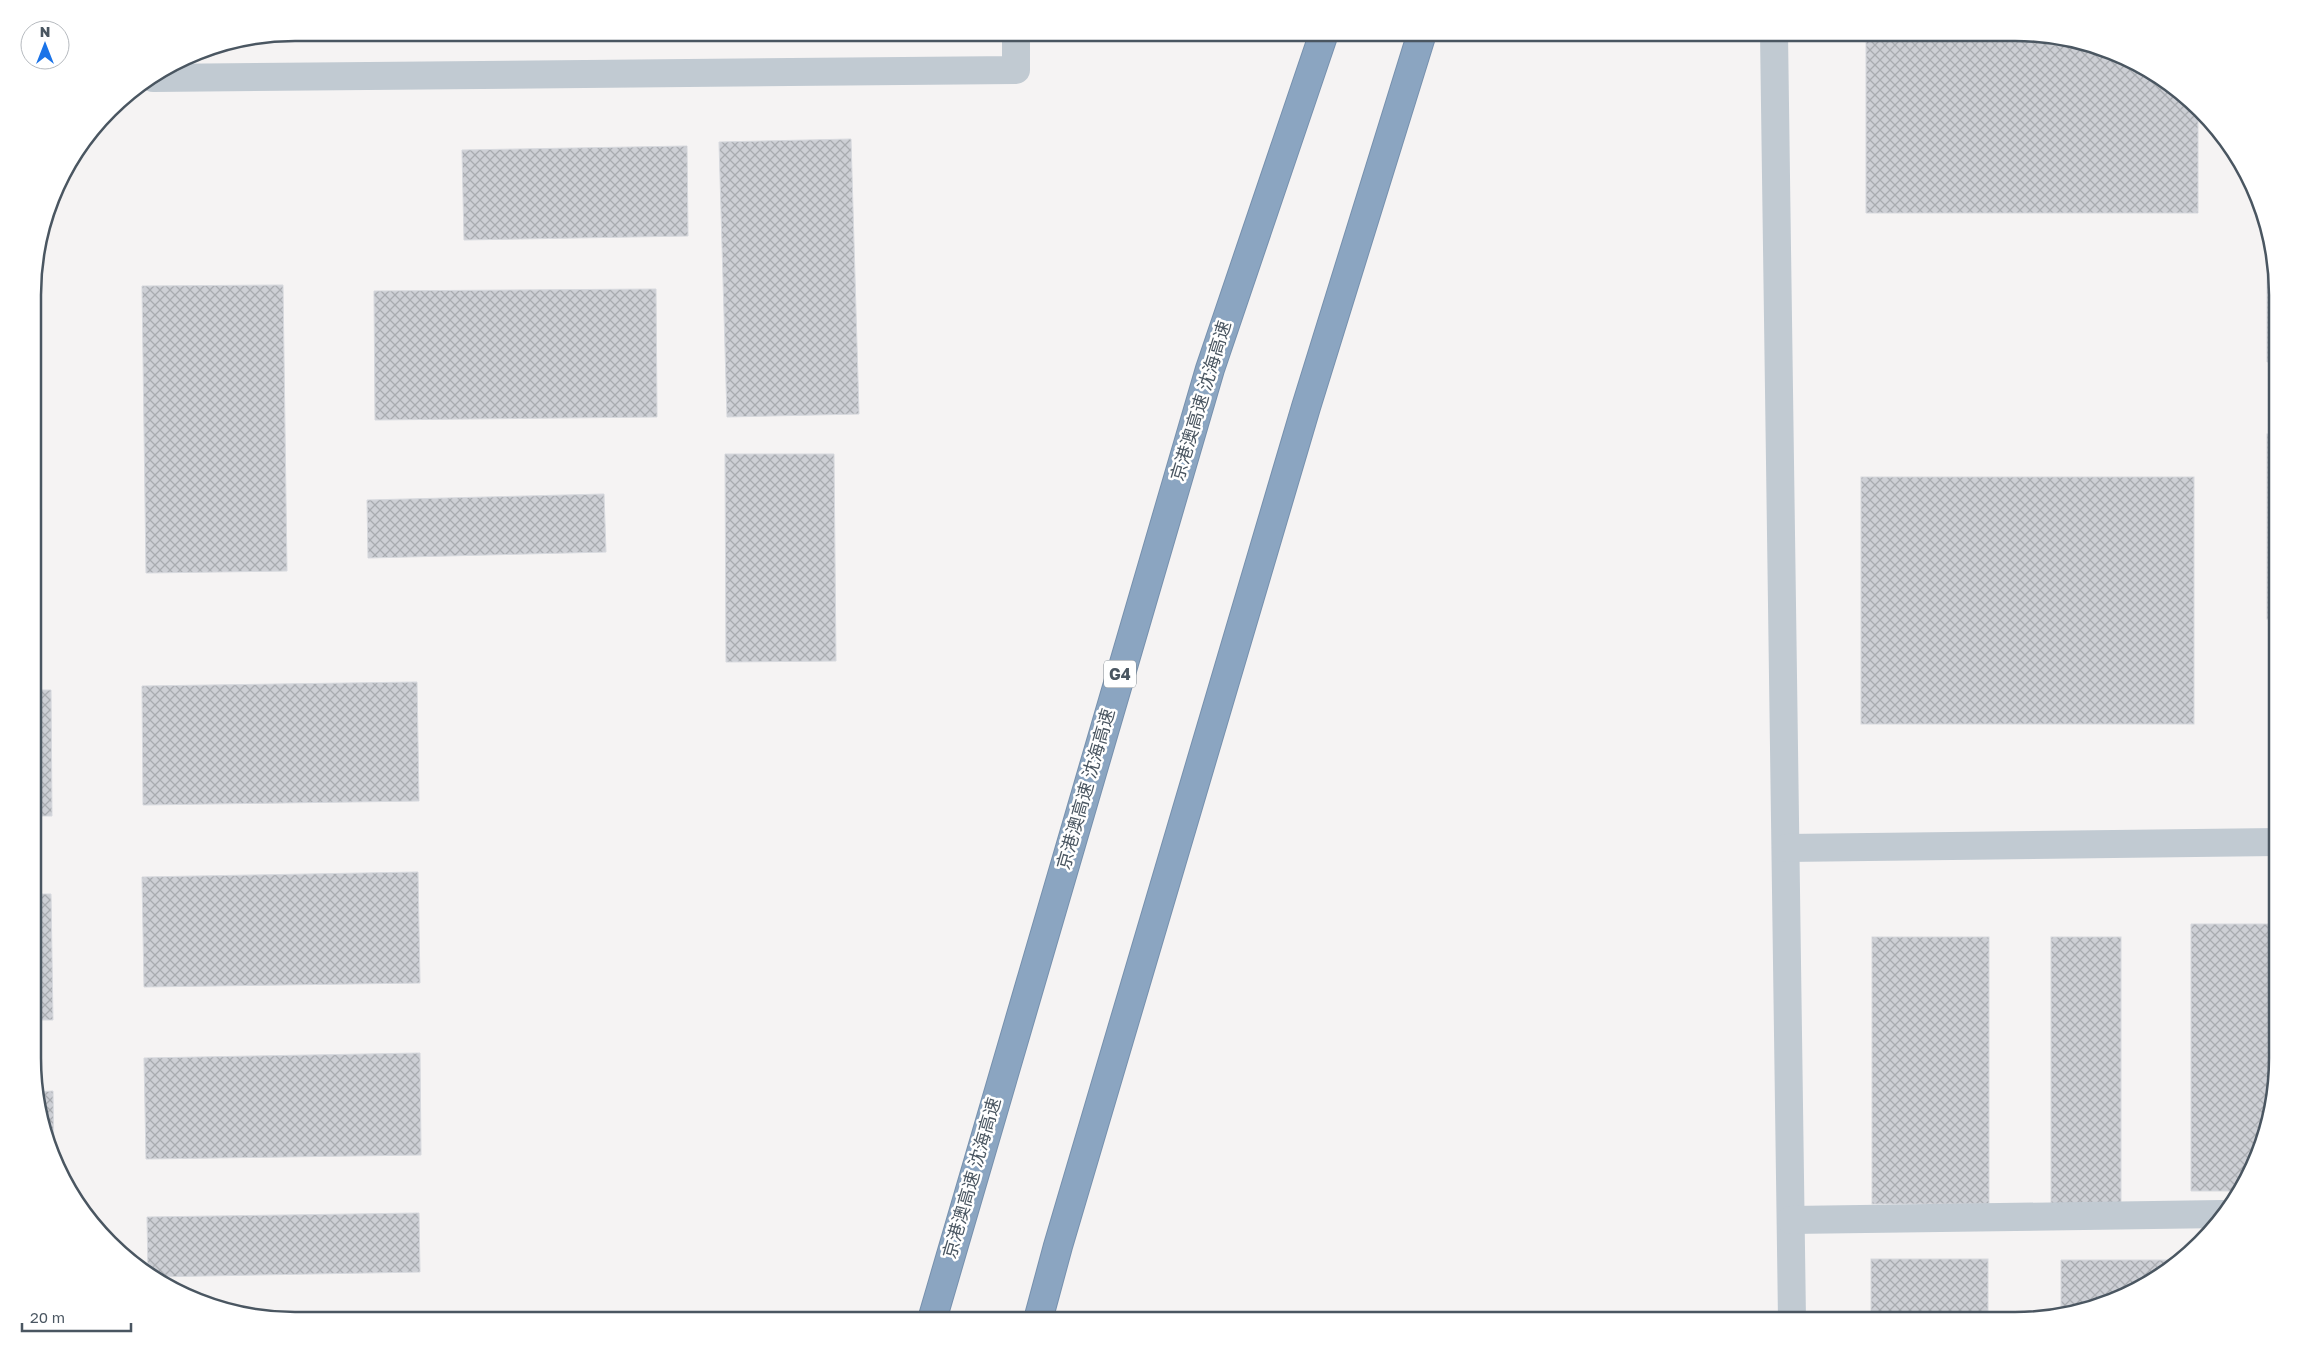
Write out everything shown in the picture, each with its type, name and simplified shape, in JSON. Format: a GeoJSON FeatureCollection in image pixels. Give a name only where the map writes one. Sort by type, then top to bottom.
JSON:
{"type":"FeatureCollection","features":[{"type":"Feature","properties":{"kind":"highway","name":"京港澳高速 沈海高速"},"geometry":{"type":"LineString","coordinates":[[934,1312],[1210,369],[1321,41]]}},
{"type":"Feature","properties":{"kind":"highway"},"geometry":{"type":"LineString","coordinates":[[1040,1312],[1303,417],[1419,41]]}},
{"type":"Feature","properties":{"kind":"street"},"geometry":{"type":"LineString","coordinates":[[163,78],[1016,70],[1016,41]]}},
{"type":"Feature","properties":{"kind":"street"},"geometry":{"type":"LineString","coordinates":[[1774,41],[1792,1312]]}},
{"type":"Feature","properties":{"kind":"street"},"geometry":{"type":"LineString","coordinates":[[1786,848],[2269,842]]}},
{"type":"Feature","properties":{"kind":"street"},"geometry":{"type":"LineString","coordinates":[[1791,1220],[2214,1214]]}},
{"type":"Feature","properties":{"kind":"building"},"geometry":{"type":"Polygon","coordinates":[[[1866,41],[2015,41],[2064,46],[2096,55],[2142,75],[2182,104],[2198,120],[2198,213],[1866,213],[1866,41]]]}},
{"type":"Feature","properties":{"kind":"building"},"geometry":{"type":"Polygon","coordinates":[[[851,139],[859,414],[727,417],[719,142],[851,139]]]}},
{"type":"Feature","properties":{"kind":"building"},"geometry":{"type":"Polygon","coordinates":[[[687,146],[688,236],[464,240],[462,150],[687,146]]]}},
{"type":"Feature","properties":{"kind":"building"},"geometry":{"type":"Polygon","coordinates":[[[2267,262],[2269,362],[2267,362],[2267,262]]]}},
{"type":"Feature","properties":{"kind":"building"},"geometry":{"type":"Polygon","coordinates":[[[283,285],[287,571],[146,573],[142,286],[283,285]]]}},
{"type":"Feature","properties":{"kind":"building"},"geometry":{"type":"Polygon","coordinates":[[[656,289],[657,417],[375,420],[374,291],[656,289]]]}},
{"type":"Feature","properties":{"kind":"building"},"geometry":{"type":"Polygon","coordinates":[[[2267,434],[2269,434],[2269,619],[2267,619],[2267,434]]]}},
{"type":"Feature","properties":{"kind":"building"},"geometry":{"type":"Polygon","coordinates":[[[725,454],[834,454],[836,661],[726,662],[725,454]]]}},
{"type":"Feature","properties":{"kind":"building"},"geometry":{"type":"Polygon","coordinates":[[[1861,477],[2194,477],[2194,724],[1861,724],[1861,477]]]}},
{"type":"Feature","properties":{"kind":"building"},"geometry":{"type":"Polygon","coordinates":[[[604,494],[606,552],[368,558],[367,500],[604,494]]]}},
{"type":"Feature","properties":{"kind":"building"},"geometry":{"type":"Polygon","coordinates":[[[417,682],[419,801],[143,805],[142,686],[417,682]]]}},
{"type":"Feature","properties":{"kind":"building"},"geometry":{"type":"Polygon","coordinates":[[[41,690],[51,690],[52,816],[41,816],[41,690]]]}},
{"type":"Feature","properties":{"kind":"building"},"geometry":{"type":"Polygon","coordinates":[[[418,872],[420,983],[144,987],[142,877],[418,872]]]}},
{"type":"Feature","properties":{"kind":"building"},"geometry":{"type":"Polygon","coordinates":[[[41,894],[51,894],[53,1020],[41,1020],[41,894]]]}},
{"type":"Feature","properties":{"kind":"building"},"geometry":{"type":"Polygon","coordinates":[[[2191,924],[2269,924],[2269,1058],[2267,1091],[2260,1123],[2243,1170],[2231,1191],[2191,1191],[2191,924]]]}},
{"type":"Feature","properties":{"kind":"building"},"geometry":{"type":"Polygon","coordinates":[[[1872,937],[1989,937],[1989,1204],[1872,1204],[1872,937]]]}},
{"type":"Feature","properties":{"kind":"building"},"geometry":{"type":"Polygon","coordinates":[[[2051,937],[2121,937],[2121,1204],[2051,1204],[2051,937]]]}},
{"type":"Feature","properties":{"kind":"building"},"geometry":{"type":"Polygon","coordinates":[[[420,1053],[421,1155],[146,1159],[144,1058],[420,1053]]]}},
{"type":"Feature","properties":{"kind":"building"},"geometry":{"type":"Polygon","coordinates":[[[53,1091],[54,1135],[46,1107],[43,1092],[53,1091]]]}},
{"type":"Feature","properties":{"kind":"building"},"geometry":{"type":"Polygon","coordinates":[[[419,1213],[420,1272],[166,1277],[148,1264],[147,1217],[419,1213]]]}},
{"type":"Feature","properties":{"kind":"building"},"geometry":{"type":"Polygon","coordinates":[[[1871,1259],[1988,1259],[1988,1312],[1871,1312],[1871,1259]]]}},
{"type":"Feature","properties":{"kind":"building"},"geometry":{"type":"Polygon","coordinates":[[[2061,1260],[2168,1260],[2127,1286],[2096,1298],[2061,1308],[2061,1260]]]}}]}
